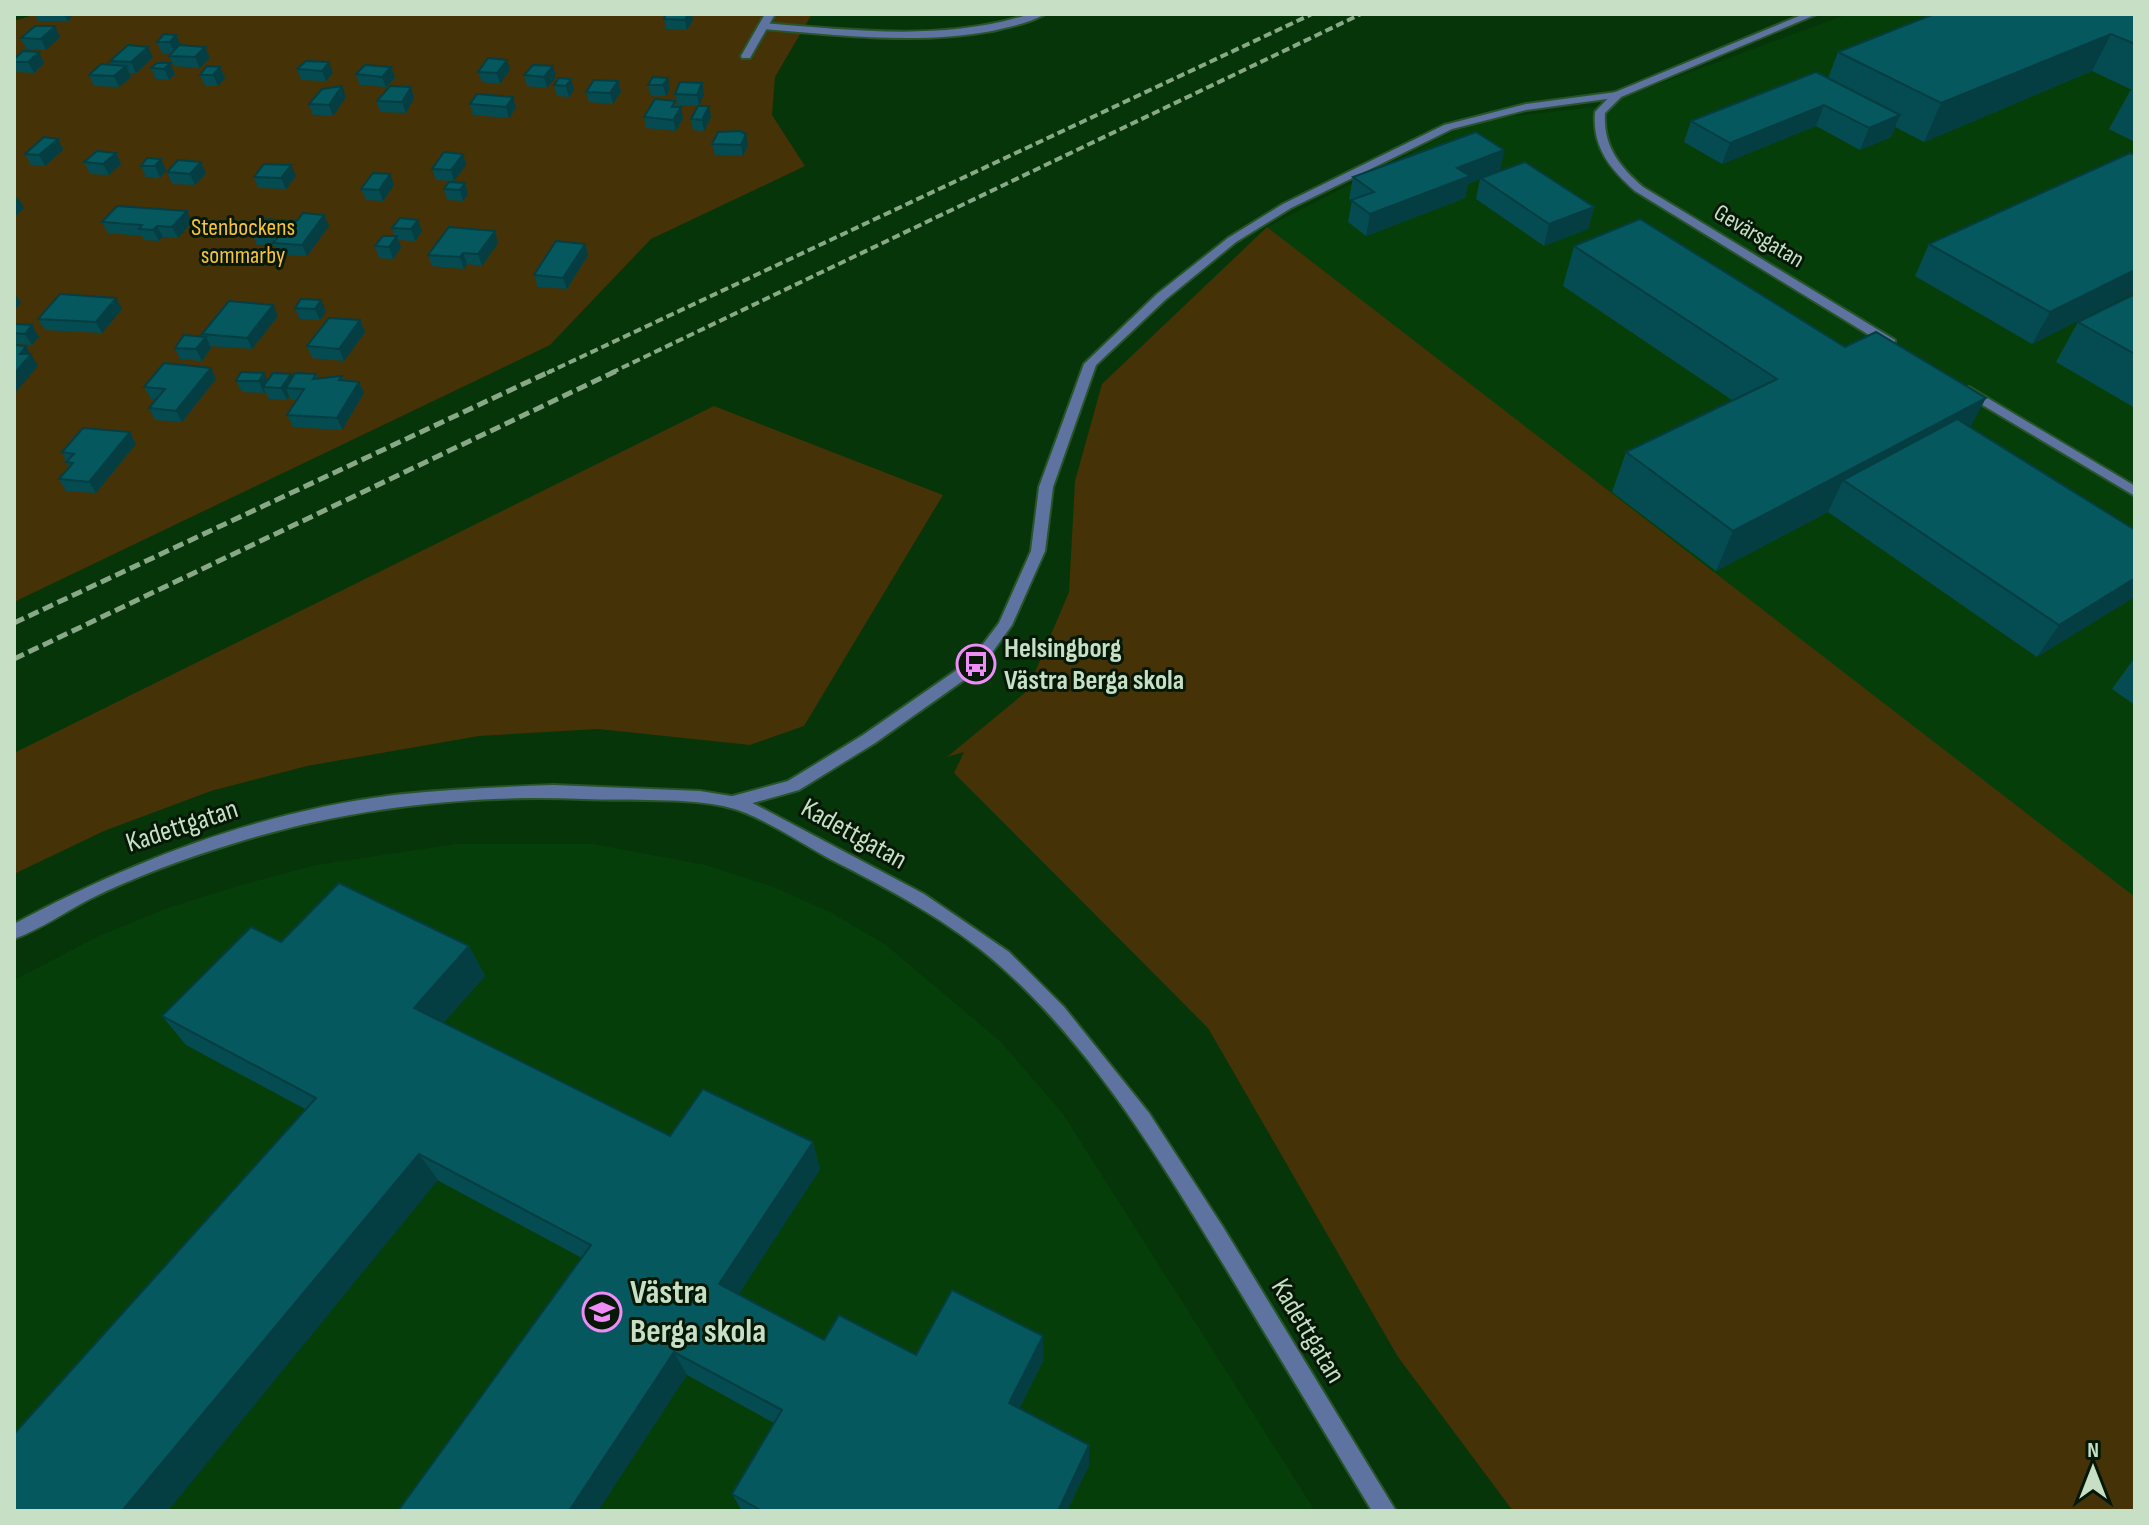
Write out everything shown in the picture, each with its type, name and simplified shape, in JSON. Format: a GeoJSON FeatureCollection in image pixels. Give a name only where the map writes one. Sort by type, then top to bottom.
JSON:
{"type":"FeatureCollection","features":[{"type":"Feature","properties":{"kind":"street"},"geometry":{"type":"LineString","coordinates":[[746,56],[770,14]]}},
{"type":"Feature","properties":{"kind":"street"},"geometry":{"type":"LineString","coordinates":[[763,26],[903,36],[959,35],[1009,26],[1040,14]]}},
{"type":"Feature","properties":{"kind":"street"},"geometry":{"type":"LineString","coordinates":[[735,802],[793,786],[869,739],[976,664],[1005,625],[1038,551],[1046,487],[1090,364],[1161,297],[1232,240],[1287,206],[1448,127],[1526,107],[1617,95],[1812,14]]}},
{"type":"Feature","properties":{"kind":"street","name":"Gevärsgatan"},"geometry":{"type":"LineString","coordinates":[[1617,95],[1604,106],[1599,129],[1606,155],[1623,176],[1907,353]]}},
{"type":"Feature","properties":{"kind":"street"},"geometry":{"type":"LineString","coordinates":[[1961,385],[2135,492]]}},
{"type":"Feature","properties":{"kind":"street","name":"Kadettgatan"},"geometry":{"type":"LineString","coordinates":[[14,932],[125,873],[206,845],[379,802],[486,790],[579,790],[735,802],[847,860],[956,925],[1022,975],[1079,1035],[1151,1127],[1385,1511]]}},
{"type":"Feature","properties":{"kind":"shaded area"},"geometry":{"type":"Polygon","coordinates":[[[1848,14],[2135,14],[2135,902],[1267,227],[1454,131],[1497,118],[1596,107],[1848,14]]]}},
{"type":"Feature","properties":{"kind":"shaded area","name":"Västra Berga skola"},"geometry":{"type":"Polygon","coordinates":[[[456,844],[593,844],[706,865],[776,888],[830,912],[886,945],[1001,1042],[1063,1114],[1315,1511],[14,1511],[14,980],[99,936],[170,907],[316,865],[456,844]]]}},
{"type":"Feature","properties":{"kind":"green space","name":"Stenbockens sommarby"},"geometry":{"type":"Polygon","coordinates":[[[36,14],[812,14],[775,77],[772,115],[805,166],[651,239],[550,345],[14,602],[14,21],[36,14]]]}},
{"type":"Feature","properties":{"kind":"green space"},"geometry":{"type":"Polygon","coordinates":[[[1267,227],[2135,897],[2135,1511],[1513,1511],[1398,1357],[1208,1028],[954,773],[964,752],[947,757],[1027,691],[1069,592],[1075,481],[1102,384],[1267,227]]]}},
{"type":"Feature","properties":{"kind":"green space"},"geometry":{"type":"Polygon","coordinates":[[[714,406],[943,495],[804,726],[750,745],[598,729],[479,736],[307,766],[211,791],[104,831],[14,874],[14,753],[714,406]]]}},
{"type":"Feature","properties":{"kind":"building"},"geometry":{"type":"Polygon","coordinates":[[[666,14],[688,14],[685,20],[664,19],[666,14]]]}},
{"type":"Feature","properties":{"kind":"building"},"geometry":{"type":"Polygon","coordinates":[[[1934,14],[2135,14],[2135,44],[2111,34],[1941,103],[1838,52],[1934,14]]]}},
{"type":"Feature","properties":{"kind":"building"},"geometry":{"type":"Polygon","coordinates":[[[35,26],[55,26],[41,39],[21,38],[35,26]]]}},
{"type":"Feature","properties":{"kind":"building"},"geometry":{"type":"Polygon","coordinates":[[[164,34],[176,35],[170,42],[157,42],[164,34]]]}},
{"type":"Feature","properties":{"kind":"building"},"geometry":{"type":"Polygon","coordinates":[[[128,45],[148,47],[131,62],[110,61],[128,45]]]}},
{"type":"Feature","properties":{"kind":"building"},"geometry":{"type":"Polygon","coordinates":[[[179,45],[205,47],[195,57],[169,56],[179,45]]]}},
{"type":"Feature","properties":{"kind":"building"},"geometry":{"type":"Polygon","coordinates":[[[23,51],[39,52],[28,62],[14,62],[23,51]]]}},
{"type":"Feature","properties":{"kind":"building"},"geometry":{"type":"Polygon","coordinates":[[[488,58],[507,60],[497,73],[478,72],[488,58]]]}},
{"type":"Feature","properties":{"kind":"building"},"geometry":{"type":"Polygon","coordinates":[[[306,61],[329,62],[322,71],[297,69],[306,61]]]}},
{"type":"Feature","properties":{"kind":"building"},"geometry":{"type":"Polygon","coordinates":[[[157,63],[170,63],[164,69],[151,68],[157,63]]]}},
{"type":"Feature","properties":{"kind":"building"},"geometry":{"type":"Polygon","coordinates":[[[101,64],[126,66],[114,76],[89,75],[101,64]]]}},
{"type":"Feature","properties":{"kind":"building"},"geometry":{"type":"Polygon","coordinates":[[[365,65],[391,67],[382,77],[356,74],[365,65]]]}},
{"type":"Feature","properties":{"kind":"building"},"geometry":{"type":"Polygon","coordinates":[[[533,65],[553,66],[544,77],[524,75],[533,65]]]}},
{"type":"Feature","properties":{"kind":"building"},"geometry":{"type":"Polygon","coordinates":[[[207,66],[220,67],[213,75],[200,75],[207,66]]]}},
{"type":"Feature","properties":{"kind":"building"},"geometry":{"type":"Polygon","coordinates":[[[1816,72],[1900,115],[1869,128],[1824,105],[1730,143],[1691,121],[1816,72]]]}},
{"type":"Feature","properties":{"kind":"building"},"geometry":{"type":"Polygon","coordinates":[[[653,77],[668,78],[663,85],[648,85],[653,77]]]}},
{"type":"Feature","properties":{"kind":"building"},"geometry":{"type":"Polygon","coordinates":[[[559,78],[571,79],[566,86],[554,85],[559,78]]]}},
{"type":"Feature","properties":{"kind":"building"},"geometry":{"type":"Polygon","coordinates":[[[594,80],[618,81],[610,93],[586,92],[594,80]]]}},
{"type":"Feature","properties":{"kind":"building"},"geometry":{"type":"Polygon","coordinates":[[[680,82],[702,83],[697,95],[675,94],[680,82]]]}},
{"type":"Feature","properties":{"kind":"building"},"geometry":{"type":"Polygon","coordinates":[[[342,86],[329,105],[309,104],[322,89],[342,86]]]}},
{"type":"Feature","properties":{"kind":"building"},"geometry":{"type":"Polygon","coordinates":[[[390,86],[411,87],[402,102],[377,101],[390,86]]]}},
{"type":"Feature","properties":{"kind":"building"},"geometry":{"type":"Polygon","coordinates":[[[477,94],[513,97],[506,107],[470,104],[477,94]]]}},
{"type":"Feature","properties":{"kind":"building"},"geometry":{"type":"Polygon","coordinates":[[[655,99],[675,101],[672,107],[681,107],[673,120],[644,117],[655,99]]]}},
{"type":"Feature","properties":{"kind":"building"},"geometry":{"type":"Polygon","coordinates":[[[698,106],[709,106],[702,120],[691,119],[698,106]]]}},
{"type":"Feature","properties":{"kind":"building"},"geometry":{"type":"Polygon","coordinates":[[[740,131],[746,134],[741,145],[712,144],[718,132],[740,131]]]}},
{"type":"Feature","properties":{"kind":"building"},"geometry":{"type":"Polygon","coordinates":[[[1476,132],[1504,150],[1457,168],[1470,176],[1370,214],[1351,200],[1374,192],[1353,177],[1476,132]]]}},
{"type":"Feature","properties":{"kind":"building"},"geometry":{"type":"Polygon","coordinates":[[[44,137],[58,139],[39,155],[25,154],[44,137]]]}},
{"type":"Feature","properties":{"kind":"building"},"geometry":{"type":"Polygon","coordinates":[[[97,151],[116,153],[103,164],[84,162],[97,151]]]}},
{"type":"Feature","properties":{"kind":"building"},"geometry":{"type":"Polygon","coordinates":[[[444,152],[463,154],[451,170],[432,169],[444,152]]]}},
{"type":"Feature","properties":{"kind":"building"},"geometry":{"type":"Polygon","coordinates":[[[2130,153],[2135,155],[2135,270],[2050,312],[1929,244],[2130,153]]]}},
{"type":"Feature","properties":{"kind":"building"},"geometry":{"type":"Polygon","coordinates":[[[147,158],[161,159],[155,166],[141,166],[147,158]]]}},
{"type":"Feature","properties":{"kind":"building"},"geometry":{"type":"Polygon","coordinates":[[[178,160],[201,162],[190,174],[167,172],[178,160]]]}},
{"type":"Feature","properties":{"kind":"building"},"geometry":{"type":"Polygon","coordinates":[[[1525,162],[1594,207],[1549,224],[1481,178],[1525,162]]]}},
{"type":"Feature","properties":{"kind":"building"},"geometry":{"type":"Polygon","coordinates":[[[264,164],[291,165],[281,178],[254,177],[264,164]]]}},
{"type":"Feature","properties":{"kind":"building"},"geometry":{"type":"Polygon","coordinates":[[[373,173],[390,174],[379,190],[361,189],[373,173]]]}},
{"type":"Feature","properties":{"kind":"building"},"geometry":{"type":"Polygon","coordinates":[[[449,182],[465,183],[460,190],[444,189],[449,182]]]}},
{"type":"Feature","properties":{"kind":"building"},"geometry":{"type":"Polygon","coordinates":[[[117,206],[187,211],[172,227],[157,226],[153,230],[139,229],[142,225],[102,222],[117,206]]]}},
{"type":"Feature","properties":{"kind":"building"},"geometry":{"type":"Polygon","coordinates":[[[303,213],[324,215],[302,245],[273,243],[279,236],[252,234],[264,219],[297,221],[303,213]]]}},
{"type":"Feature","properties":{"kind":"building"},"geometry":{"type":"Polygon","coordinates":[[[400,218],[418,220],[411,229],[392,228],[400,218]]]}},
{"type":"Feature","properties":{"kind":"building"},"geometry":{"type":"Polygon","coordinates":[[[1640,219],[1845,347],[1876,332],[1986,398],[1733,531],[1626,452],[1777,379],[1574,246],[1640,219]]]}},
{"type":"Feature","properties":{"kind":"building"},"geometry":{"type":"Polygon","coordinates":[[[449,227],[495,231],[478,254],[463,253],[460,257],[428,255],[449,227]]]}},
{"type":"Feature","properties":{"kind":"building"},"geometry":{"type":"Polygon","coordinates":[[[383,236],[397,236],[389,247],[375,246],[383,236]]]}},
{"type":"Feature","properties":{"kind":"building"},"geometry":{"type":"Polygon","coordinates":[[[556,241],[585,244],[563,278],[534,275],[556,241]]]}},
{"type":"Feature","properties":{"kind":"building"},"geometry":{"type":"Polygon","coordinates":[[[60,294],[116,298],[96,322],[38,319],[60,294]]]}},
{"type":"Feature","properties":{"kind":"building"},"geometry":{"type":"Polygon","coordinates":[[[2135,294],[2135,354],[2078,322],[2135,294]]]}},
{"type":"Feature","properties":{"kind":"building"},"geometry":{"type":"Polygon","coordinates":[[[301,299],[321,300],[315,309],[295,308],[301,299]]]}},
{"type":"Feature","properties":{"kind":"building"},"geometry":{"type":"Polygon","coordinates":[[[229,301],[273,305],[247,338],[202,334],[229,301]]]}},
{"type":"Feature","properties":{"kind":"building"},"geometry":{"type":"Polygon","coordinates":[[[329,318],[360,320],[339,349],[307,346],[329,318]]]}},
{"type":"Feature","properties":{"kind":"building"},"geometry":{"type":"Polygon","coordinates":[[[15,324],[32,325],[25,334],[14,333],[15,324]]]}},
{"type":"Feature","properties":{"kind":"building"},"geometry":{"type":"Polygon","coordinates":[[[184,335],[206,337],[196,349],[175,348],[184,335]]]}},
{"type":"Feature","properties":{"kind":"building"},"geometry":{"type":"Polygon","coordinates":[[[14,345],[26,346],[20,354],[31,354],[14,374],[14,345]]]}},
{"type":"Feature","properties":{"kind":"building"},"geometry":{"type":"Polygon","coordinates":[[[164,363],[211,368],[176,411],[149,408],[165,389],[144,387],[164,363]]]}},
{"type":"Feature","properties":{"kind":"building"},"geometry":{"type":"Polygon","coordinates":[[[241,372],[264,373],[259,381],[236,381],[241,372]]]}},
{"type":"Feature","properties":{"kind":"building"},"geometry":{"type":"Polygon","coordinates":[[[273,373],[291,374],[281,388],[263,387],[273,373]]]}},
{"type":"Feature","properties":{"kind":"building"},"geometry":{"type":"Polygon","coordinates":[[[295,373],[316,374],[313,379],[342,376],[339,380],[359,382],[337,418],[287,415],[304,389],[286,388],[295,373]]]}},
{"type":"Feature","properties":{"kind":"building"},"geometry":{"type":"Polygon","coordinates":[[[1957,419],[2135,530],[2135,578],[2059,625],[1843,480],[1957,419]]]}},
{"type":"Feature","properties":{"kind":"building"},"geometry":{"type":"Polygon","coordinates":[[[83,428],[130,432],[89,482],[59,479],[73,463],[66,462],[74,454],[62,452],[83,428]]]}},
{"type":"Feature","properties":{"kind":"building"},"geometry":{"type":"Polygon","coordinates":[[[339,883],[469,946],[414,1008],[670,1136],[703,1089],[813,1142],[719,1284],[824,1340],[839,1315],[916,1355],[952,1290],[1043,1336],[1009,1403],[1089,1445],[1058,1511],[762,1511],[732,1494],[782,1410],[674,1352],[569,1511],[398,1511],[591,1245],[419,1154],[122,1511],[14,1511],[14,1434],[316,1098],[162,1016],[251,927],[281,942],[339,883]]]}},
{"type":"Feature","properties":{"kind":"railway"},"geometry":{"type":"LineString","coordinates":[[547,373],[1312,14]]}},
{"type":"Feature","properties":{"kind":"railway"},"geometry":{"type":"LineString","coordinates":[[611,373],[1361,14]]}},
{"type":"Feature","properties":{"kind":"railway"},"geometry":{"type":"LineString","coordinates":[[14,623],[551,371]]}},
{"type":"Feature","properties":{"kind":"railway"},"geometry":{"type":"LineString","coordinates":[[14,659],[616,371]]}},
{"type":"Feature","properties":{"kind":"place","name":"Helsingborg Västra Berga skola"},"geometry":{"type":"Point","coordinates":[976,664]}},
{"type":"Feature","properties":{"kind":"place","name":"Västra Berga skola"},"geometry":{"type":"Point","coordinates":[602,1312]}}]}
